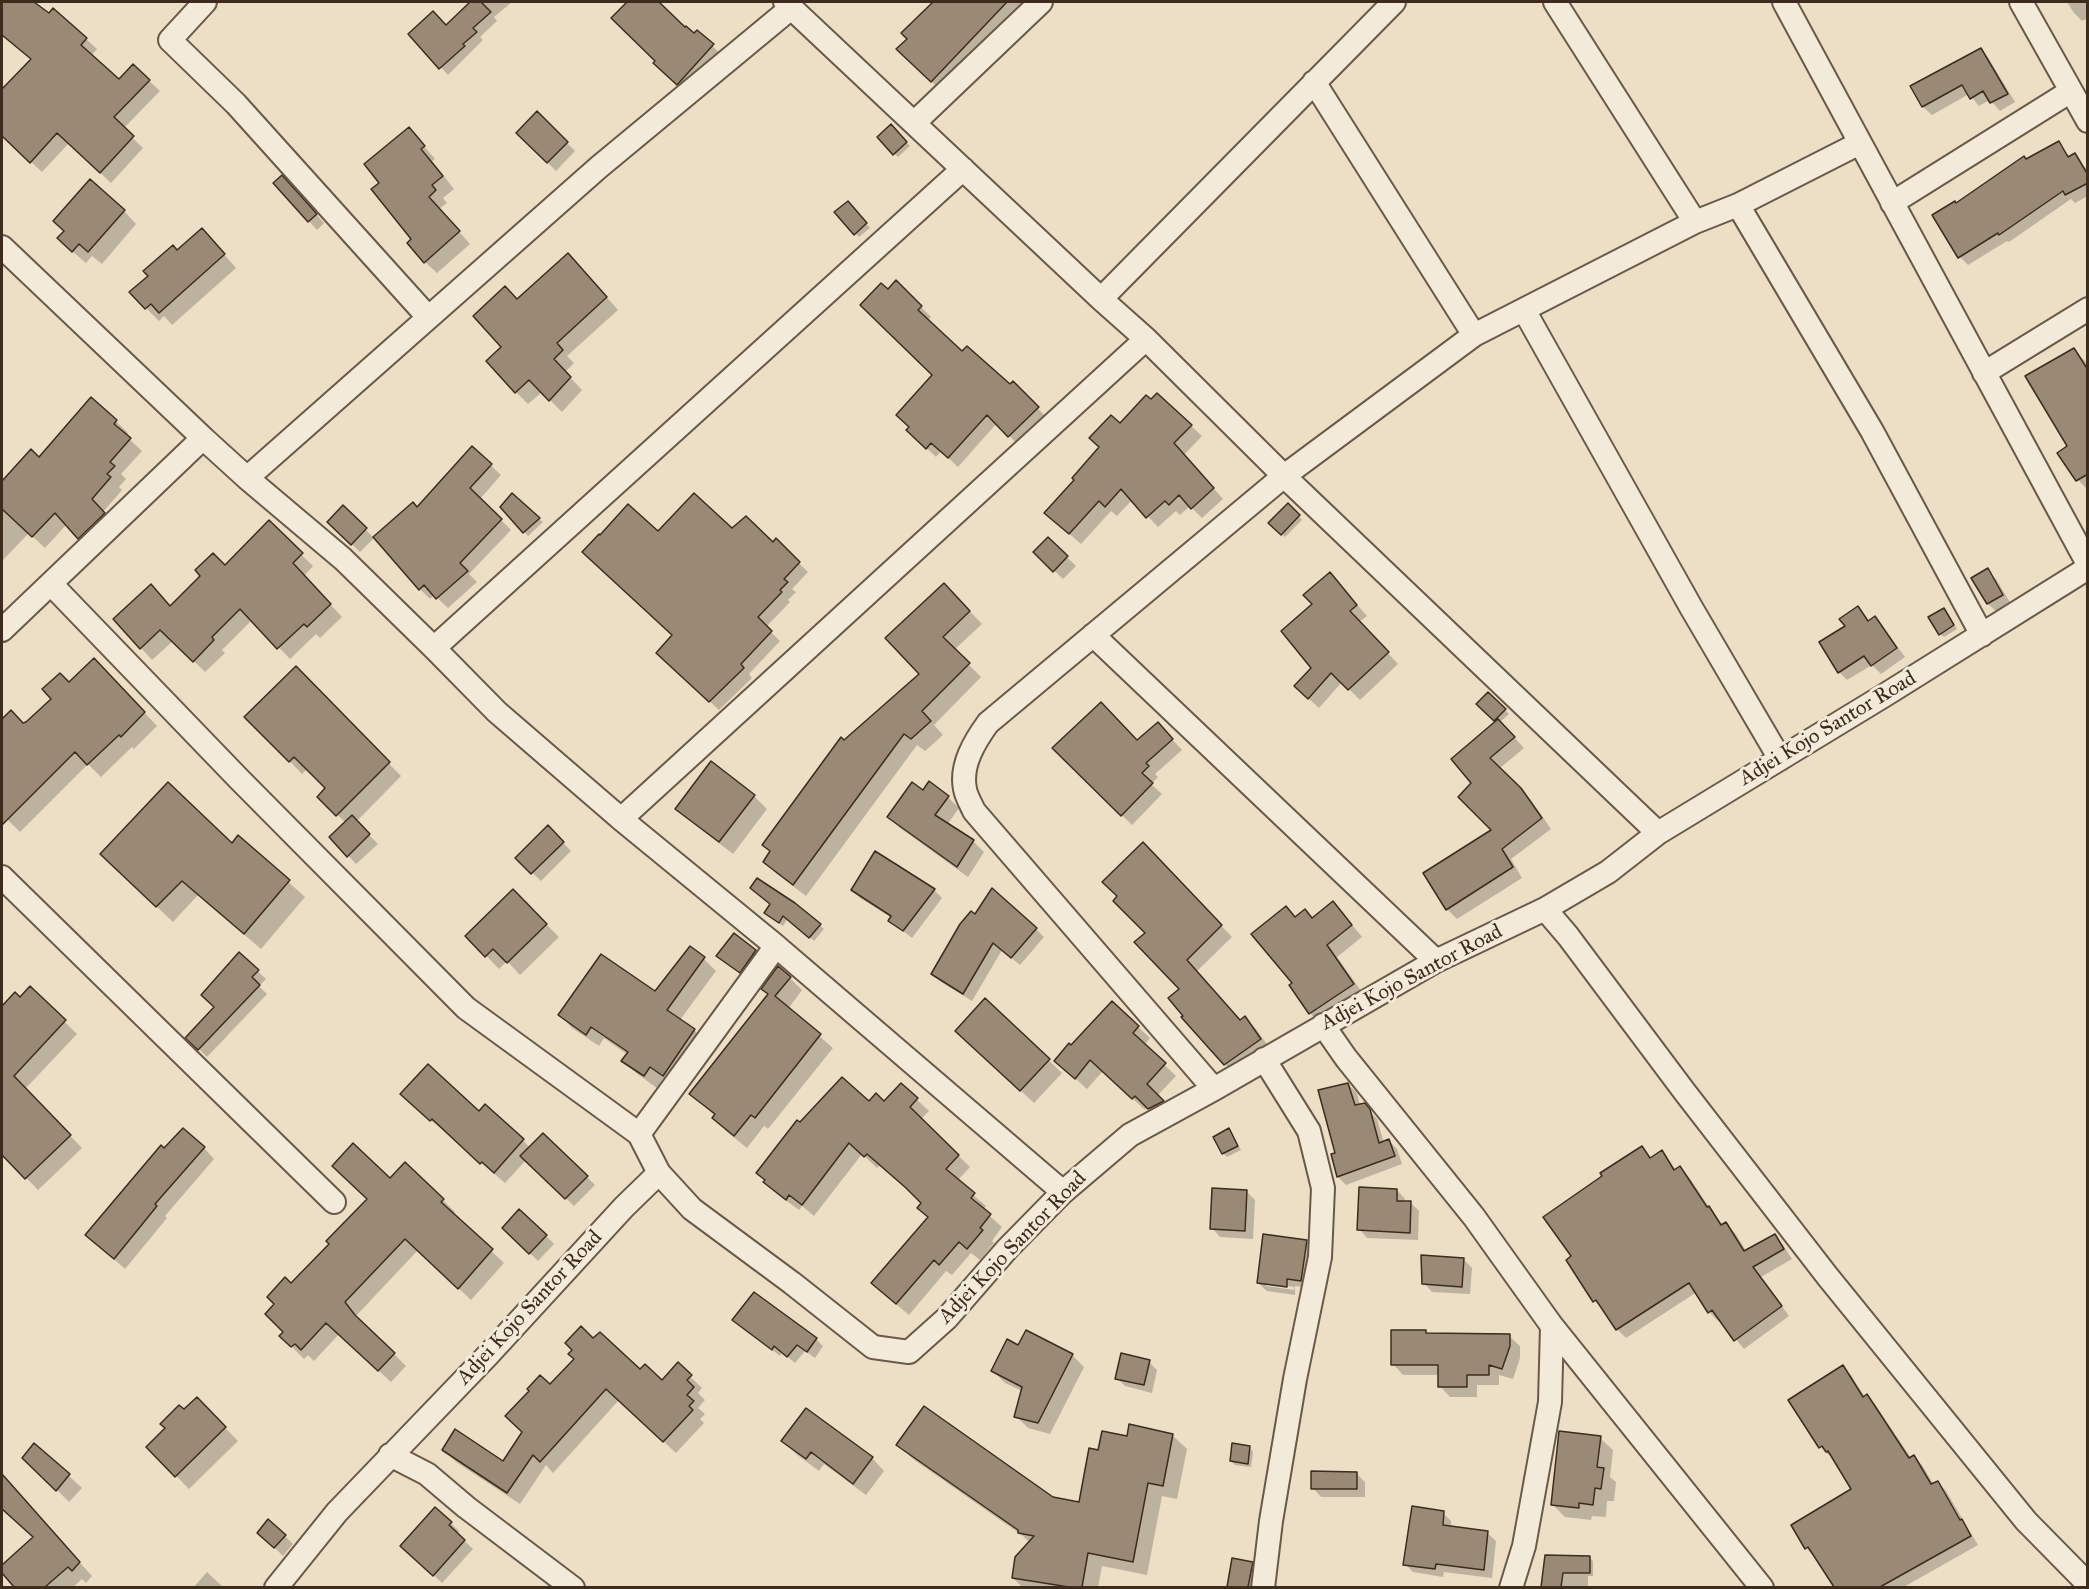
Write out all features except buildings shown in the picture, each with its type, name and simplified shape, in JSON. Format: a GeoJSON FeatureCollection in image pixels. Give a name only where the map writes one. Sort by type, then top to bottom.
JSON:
{"type":"FeatureCollection","features":[{"type":"Feature","properties":{"kind":"street"},"geometry":{"type":"LineString","coordinates":[[204,2],[171,40],[236,104],[428,317]]}},
{"type":"Feature","properties":{"kind":"street"},"geometry":{"type":"LineString","coordinates":[[914,123],[1041,2]]}},
{"type":"Feature","properties":{"kind":"street"},"geometry":{"type":"LineString","coordinates":[[1101,299],[1394,2]]}},
{"type":"Feature","properties":{"kind":"street"},"geometry":{"type":"LineString","coordinates":[[1555,2],[1695,222]]}},
{"type":"Feature","properties":{"kind":"street"},"geometry":{"type":"LineString","coordinates":[[1784,2],[2088,566]]}},
{"type":"Feature","properties":{"kind":"street"},"geometry":{"type":"LineString","coordinates":[[2021,2],[2088,121]]}},
{"type":"Feature","properties":{"kind":"street"},"geometry":{"type":"LineString","coordinates":[[247,478],[599,167],[788,5],[1146,339],[1284,476],[1658,833]]}},
{"type":"Feature","properties":{"kind":"street"},"geometry":{"type":"LineString","coordinates":[[1314,82],[1474,335]]}},
{"type":"Feature","properties":{"kind":"street"},"geometry":{"type":"LineString","coordinates":[[1893,203],[2071,91]]}},
{"type":"Feature","properties":{"kind":"street"},"geometry":{"type":"LineString","coordinates":[[1214,1089],[974,811],[964,787],[966,764],[972,746],[988,723],[1284,476],[1474,335],[1695,222],[1738,205],[1860,143]]}},
{"type":"Feature","properties":{"kind":"street"},"geometry":{"type":"LineString","coordinates":[[434,648],[963,168]]}},
{"type":"Feature","properties":{"kind":"street"},"geometry":{"type":"LineString","coordinates":[[1738,205],[1872,431],[1982,635]]}},
{"type":"Feature","properties":{"kind":"street"},"geometry":{"type":"LineString","coordinates":[[2,247],[247,478],[343,559],[497,712],[621,819],[776,946],[1063,1192]]}},
{"type":"Feature","properties":{"kind":"street"},"geometry":{"type":"LineString","coordinates":[[1984,373],[2088,309]]}},
{"type":"Feature","properties":{"kind":"street"},"geometry":{"type":"LineString","coordinates":[[1524,310],[1686,599],[1780,759]]}},
{"type":"Feature","properties":{"kind":"street"},"geometry":{"type":"LineString","coordinates":[[621,819],[1146,339]]}},
{"type":"Feature","properties":{"kind":"street"},"geometry":{"type":"LineString","coordinates":[[2,630],[204,438]]}},
{"type":"Feature","properties":{"kind":"street","name":"Adjei Kojo Santor Road"},"geometry":{"type":"LineString","coordinates":[[276,1587],[337,1512],[488,1355],[624,1207],[659,1173],[692,1209],[792,1282],[873,1347],[909,1352],[947,1318],[1007,1249],[1063,1192],[1130,1135],[1436,961],[1545,909],[1608,872],[1658,833],[1982,635],[2088,566]]}},
{"type":"Feature","properties":{"kind":"street"},"geometry":{"type":"LineString","coordinates":[[51,584],[239,779],[466,1008],[639,1134],[659,1173]]}},
{"type":"Feature","properties":{"kind":"street"},"geometry":{"type":"LineString","coordinates":[[1093,635],[1436,961]]}},
{"type":"Feature","properties":{"kind":"street"},"geometry":{"type":"LineString","coordinates":[[2,877],[334,1202]]}},
{"type":"Feature","properties":{"kind":"street"},"geometry":{"type":"LineString","coordinates":[[1545,909],[1828,1277],[2026,1521],[2088,1584]]}},
{"type":"Feature","properties":{"kind":"street"},"geometry":{"type":"LineString","coordinates":[[639,1134],[776,946]]}},
{"type":"Feature","properties":{"kind":"street"},"geometry":{"type":"LineString","coordinates":[[1323,1025],[1346,1058],[1474,1217],[1552,1326],[1762,1587]]}},
{"type":"Feature","properties":{"kind":"street"},"geometry":{"type":"LineString","coordinates":[[1263,1587],[1295,1378],[1320,1257],[1323,1188],[1310,1131],[1264,1059]]}},
{"type":"Feature","properties":{"kind":"street"},"geometry":{"type":"LineString","coordinates":[[1511,1587],[1524,1546],[1550,1402],[1552,1326]]}},
{"type":"Feature","properties":{"kind":"street"},"geometry":{"type":"LineString","coordinates":[[390,1455],[427,1474],[466,1507],[573,1587]]}}]}
